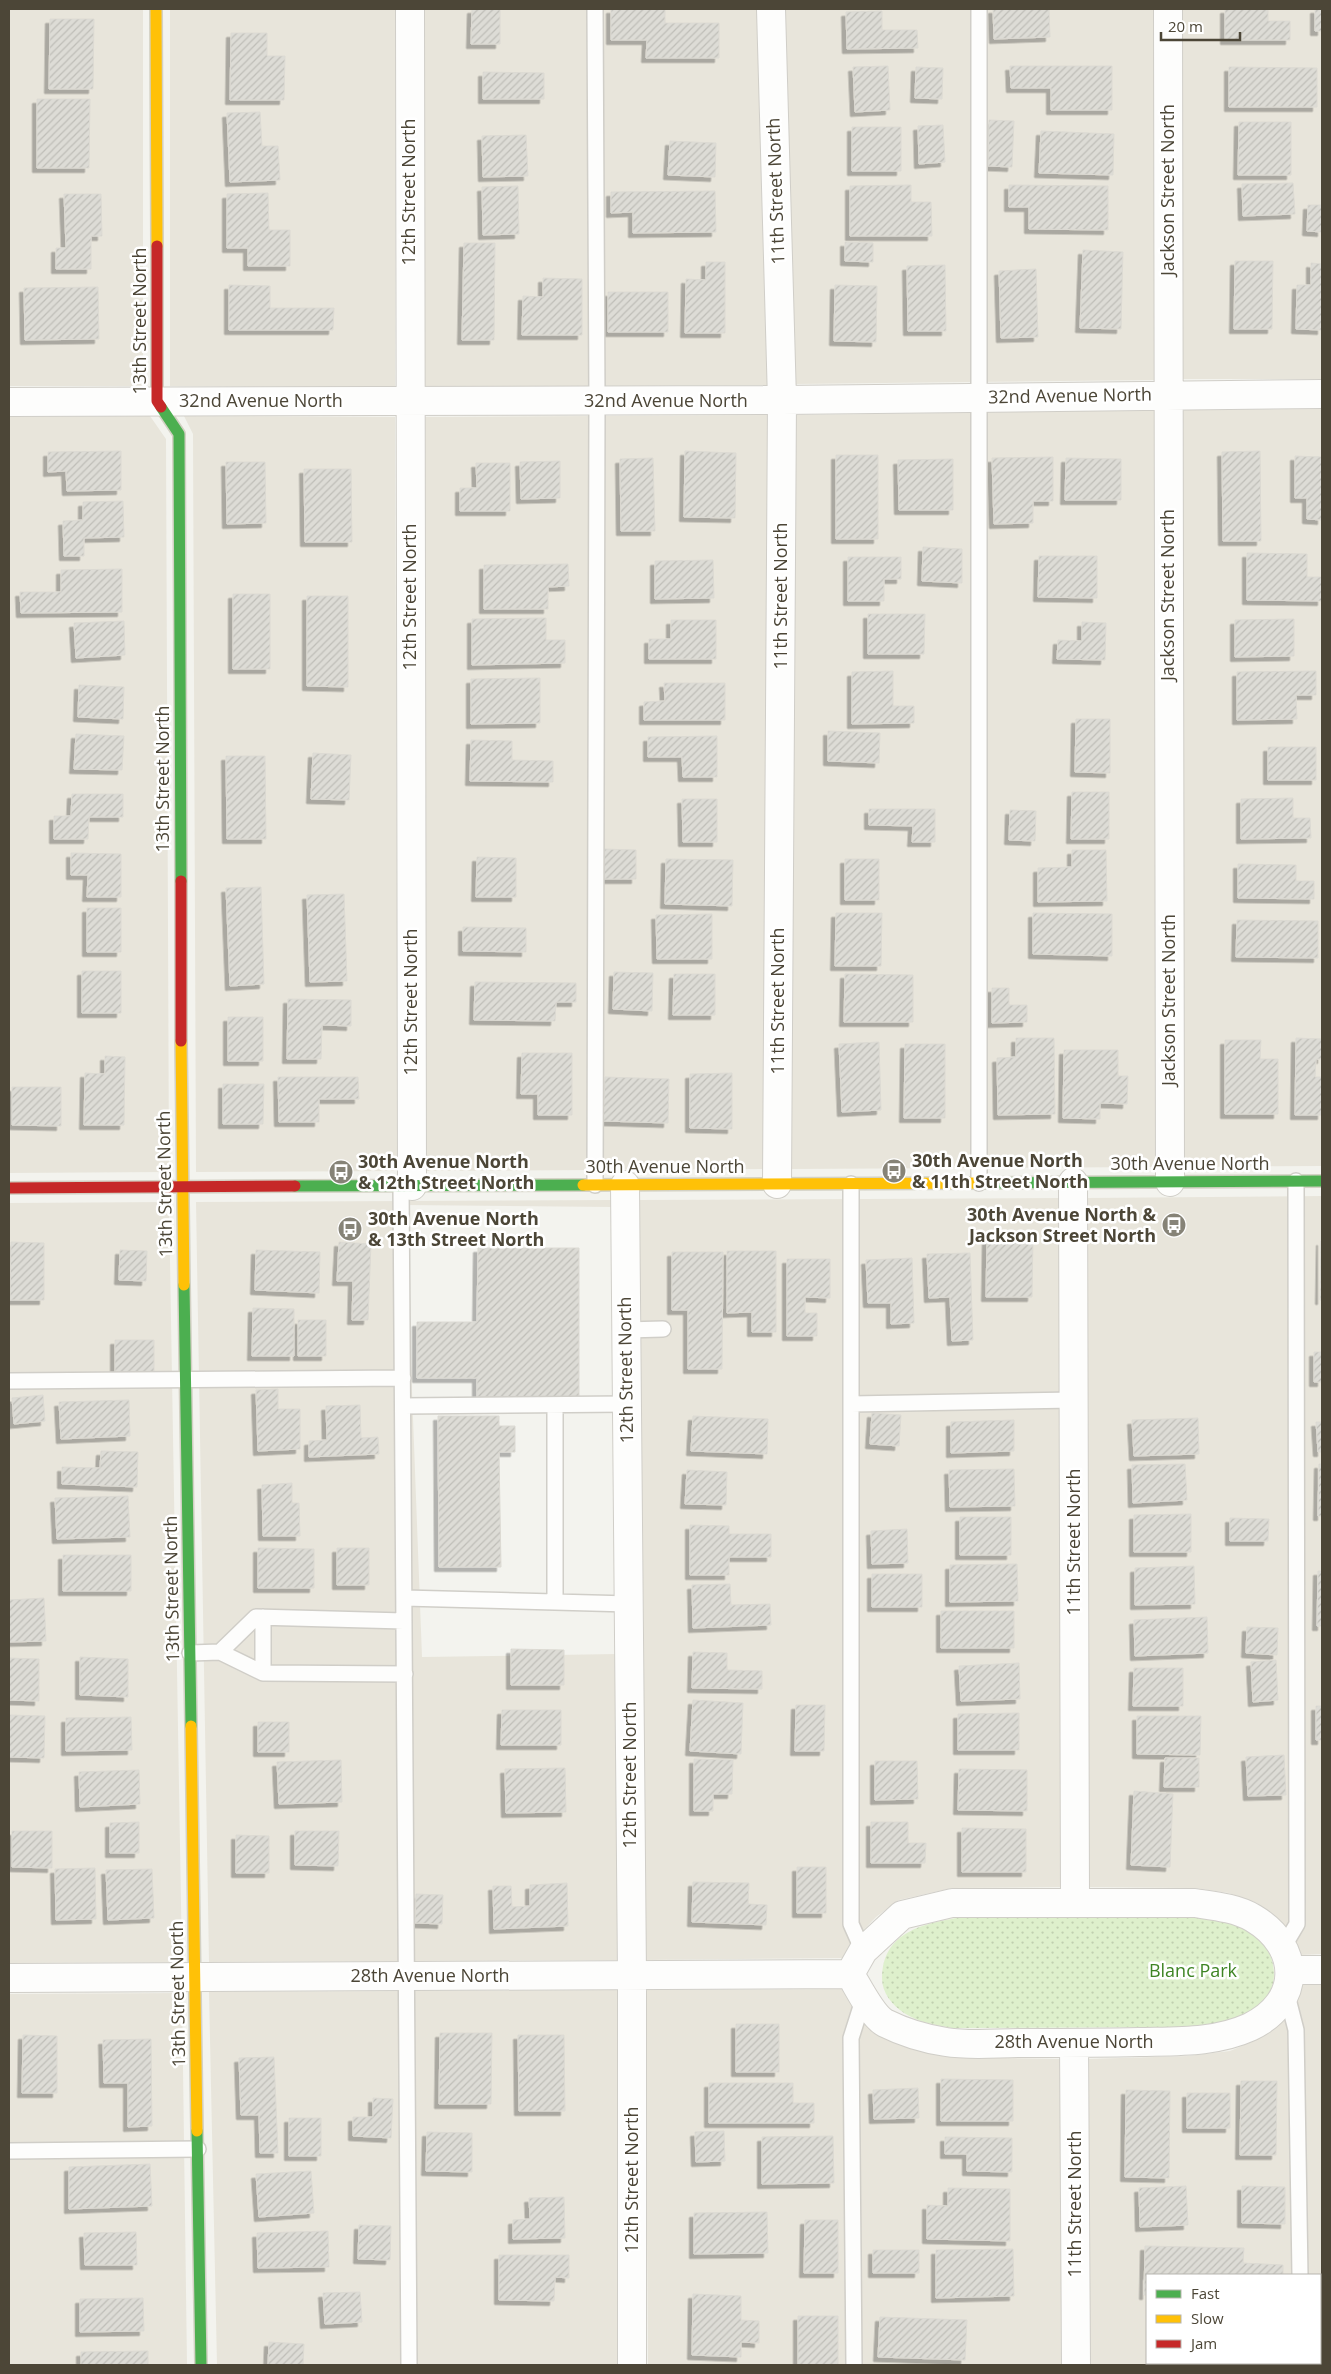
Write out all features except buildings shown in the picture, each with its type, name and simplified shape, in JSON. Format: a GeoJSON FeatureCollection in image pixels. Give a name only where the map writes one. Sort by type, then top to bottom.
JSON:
{"type":"FeatureCollection","features":[{"type":"Feature","properties":{"kind":"street","name":"13th Street North"},"geometry":{"type":"LineString","coordinates":[[156,9],[157,401],[179,434],[182,1187],[201,2365]]}},
{"type":"Feature","properties":{"kind":"street","name":"12th Street North"},"geometry":{"type":"LineString","coordinates":[[406,1186],[410,9]]}},
{"type":"Feature","properties":{"kind":"street","name":"11th Street North"},"geometry":{"type":"LineString","coordinates":[[771,9],[782,400],[777,1184]]}},
{"type":"Feature","properties":{"kind":"street","name":"Jackson Street North"},"geometry":{"type":"LineString","coordinates":[[1168,9],[1170,1182]]}},
{"type":"Feature","properties":{"kind":"street","name":"32nd Avenue North"},"geometry":{"type":"LineString","coordinates":[[9,402],[782,400],[1322,394]]}},
{"type":"Feature","properties":{"kind":"street","name":"30th Avenue North"},"geometry":{"type":"LineString","coordinates":[[9,1188],[1322,1181]]}},
{"type":"Feature","properties":{"kind":"street","name":"11th Street North"},"geometry":{"type":"LineString","coordinates":[[1073,1182],[1075,1902]]}},
{"type":"Feature","properties":{"kind":"street","name":"12th Street North"},"geometry":{"type":"LineString","coordinates":[[625,1185],[632,1975],[632,2365]]}},
{"type":"Feature","properties":{"kind":"street"},"geometry":{"type":"LineString","coordinates":[[857,1963],[902,1915],[952,1903],[1195,1903],[1225,1907],[1253,1918],[1287,1969],[1322,1970]]}},
{"type":"Feature","properties":{"kind":"street","name":"28th Avenue North"},"geometry":{"type":"LineString","coordinates":[[9,1978],[632,1975],[857,1963],[864,1998],[883,2022],[916,2035],[947,2042],[1074,2043],[1188,2041],[1225,2037],[1251,2026],[1274,2011],[1287,1969]]}},
{"type":"Feature","properties":{"kind":"street","name":"11th Street North"},"geometry":{"type":"LineString","coordinates":[[1074,2043],[1076,2365]]}},
{"type":"Feature","properties":{"kind":"lane"},"geometry":{"type":"LineString","coordinates":[[595,9],[597,401],[595,1185]]}},
{"type":"Feature","properties":{"kind":"lane"},"geometry":{"type":"LineString","coordinates":[[979,9],[979,1183]]}},
{"type":"Feature","properties":{"kind":"lane"},"geometry":{"type":"LineString","coordinates":[[1296,1181],[1298,1924],[1287,1969],[1296,2030],[1300,2274]]}},
{"type":"Feature","properties":{"kind":"lane"},"geometry":{"type":"LineString","coordinates":[[851,1184],[851,1924],[857,1963]]}},
{"type":"Feature","properties":{"kind":"lane"},"geometry":{"type":"LineString","coordinates":[[406,1186],[403,1406],[409,2365]]}},
{"type":"Feature","properties":{"kind":"lane"},"geometry":{"type":"LineString","coordinates":[[626,1330],[663,1330]]}},
{"type":"Feature","properties":{"kind":"lane"},"geometry":{"type":"LineString","coordinates":[[9,1381],[403,1378]]}},
{"type":"Feature","properties":{"kind":"lane"},"geometry":{"type":"LineString","coordinates":[[851,1404],[1074,1400]]}},
{"type":"Feature","properties":{"kind":"lane"},"geometry":{"type":"LineString","coordinates":[[403,1406],[627,1404]]}},
{"type":"Feature","properties":{"kind":"lane"},"geometry":{"type":"LineString","coordinates":[[555,1405],[555,1602]]}},
{"type":"Feature","properties":{"kind":"lane"},"geometry":{"type":"LineString","coordinates":[[404,1598],[629,1604]]}},
{"type":"Feature","properties":{"kind":"lane"},"geometry":{"type":"LineString","coordinates":[[220,1652],[256,1617],[404,1620]]}},
{"type":"Feature","properties":{"kind":"lane"},"geometry":{"type":"LineString","coordinates":[[263,1617],[263,1673]]}},
{"type":"Feature","properties":{"kind":"lane"},"geometry":{"type":"LineString","coordinates":[[190,1653],[220,1652],[263,1673],[405,1674]]}},
{"type":"Feature","properties":{"kind":"lane"},"geometry":{"type":"LineString","coordinates":[[854,2365],[851,2038],[864,1998]]}},
{"type":"Feature","properties":{"kind":"lane"},"geometry":{"type":"LineString","coordinates":[[9,2151],[198,2149]]}},
{"type":"Feature","properties":{"kind":"shaded area"},"geometry":{"type":"Polygon","coordinates":[[[9,9],[143,9],[143,386],[9,386],[9,9]]]}},
{"type":"Feature","properties":{"kind":"shaded area"},"geometry":{"type":"Polygon","coordinates":[[[170,9],[396,9],[395,387],[170,386],[170,9]]]}},
{"type":"Feature","properties":{"kind":"shaded area"},"geometry":{"type":"Polygon","coordinates":[[[423,9],[758,9],[768,385],[422,387],[423,9]]]}},
{"type":"Feature","properties":{"kind":"shaded area"},"geometry":{"type":"Polygon","coordinates":[[[785,9],[1155,9],[1154,380],[795,384],[785,9]]]}},
{"type":"Feature","properties":{"kind":"shaded area"},"geometry":{"type":"Polygon","coordinates":[[[1182,9],[1322,9],[1322,379],[1181,379],[1182,9]]]}},
{"type":"Feature","properties":{"kind":"shaded area"},"geometry":{"type":"Polygon","coordinates":[[[1322,409],[1322,1166],[1183,1167],[1181,410],[1322,409]]]}},
{"type":"Feature","properties":{"kind":"shaded area"},"geometry":{"type":"Polygon","coordinates":[[[1154,410],[1156,1167],[790,1169],[796,415],[1154,410]]]}},
{"type":"Feature","properties":{"kind":"shaded area"},"geometry":{"type":"Polygon","coordinates":[[[769,415],[763,1169],[425,1171],[422,417],[769,415]]]}},
{"type":"Feature","properties":{"kind":"shaded area"},"geometry":{"type":"Polygon","coordinates":[[[150,416],[166,439],[169,1172],[9,1173],[9,417],[150,416]]]}},
{"type":"Feature","properties":{"kind":"shaded area"},"geometry":{"type":"Polygon","coordinates":[[[184,416],[395,417],[398,1171],[196,1172],[193,434],[184,416]]]}},
{"type":"Feature","properties":{"kind":"shaded area"},"geometry":{"type":"Polygon","coordinates":[[[1322,1196],[1322,1954],[1300,1955],[1293,1935],[1277,1918],[1257,1903],[1229,1893],[1195,1888],[1089,1887],[1087,1198],[1322,1196]]]}},
{"type":"Feature","properties":{"kind":"shaded area"},"geometry":{"type":"Polygon","coordinates":[[[1060,1198],[1062,1887],[952,1888],[899,1900],[876,1917],[854,1940],[843,1958],[645,1960],[644,1654],[638,1200],[1060,1198]]]}},
{"type":"Feature","properties":{"kind":"shaded area"},"geometry":{"type":"Polygon","coordinates":[[[611,1200],[612,1207],[405,1205],[422,1657],[616,1654],[618,1960],[209,1962],[196,1202],[611,1200]]]}},
{"type":"Feature","properties":{"kind":"shaded area"},"geometry":{"type":"Polygon","coordinates":[[[169,1202],[182,1962],[9,1963],[9,1203],[169,1202]]]}},
{"type":"Feature","properties":{"kind":"shaded area"},"geometry":{"type":"Polygon","coordinates":[[[1301,1985],[1322,1985],[1322,2365],[1089,2365],[1087,2059],[1188,2056],[1230,2051],[1256,2040],[1280,2023],[1297,2000],[1301,1985]]]}},
{"type":"Feature","properties":{"kind":"shaded area"},"geometry":{"type":"Polygon","coordinates":[[[843,1989],[872,2032],[911,2049],[947,2057],[1060,2059],[1062,2365],[648,2365],[645,1990],[843,1989]]]}},
{"type":"Feature","properties":{"kind":"shaded area"},"geometry":{"type":"Polygon","coordinates":[[[618,1990],[619,2365],[217,2365],[209,1992],[618,1990]]]}},
{"type":"Feature","properties":{"kind":"shaded area"},"geometry":{"type":"Polygon","coordinates":[[[182,1993],[187,2365],[9,2365],[9,1994],[182,1993]]]}},
{"type":"Feature","properties":{"kind":"green space","name":"Blanc Park"},"geometry":{"type":"Polygon","coordinates":[[[1200,1916],[1226,1922],[1250,1932],[1267,1949],[1272,1961],[1274,1975],[1270,1991],[1256,2007],[1235,2018],[1205,2027],[952,2028],[921,2021],[904,2013],[889,1998],[882,1983],[884,1963],[896,1941],[917,1928],[943,1920],[957,1918],[1200,1916]]]}},
{"type":"Feature","properties":{"kind":"traffic: fast"},"geometry":{"type":"LineString","coordinates":[[161,407],[179,434],[181,881]]}},
{"type":"Feature","properties":{"kind":"traffic: fast"},"geometry":{"type":"LineString","coordinates":[[983,1183],[1322,1181]]}},
{"type":"Feature","properties":{"kind":"traffic: fast"},"geometry":{"type":"LineString","coordinates":[[295,1186],[583,1185]]}},
{"type":"Feature","properties":{"kind":"traffic: fast"},"geometry":{"type":"LineString","coordinates":[[184,1285],[191,1726]]}},
{"type":"Feature","properties":{"kind":"traffic: fast"},"geometry":{"type":"LineString","coordinates":[[197,2131],[201,2365]]}},
{"type":"Feature","properties":{"kind":"traffic: slow"},"geometry":{"type":"LineString","coordinates":[[156,9],[157,246]]}},
{"type":"Feature","properties":{"kind":"traffic: slow"},"geometry":{"type":"LineString","coordinates":[[181,1041],[184,1285]]}},
{"type":"Feature","properties":{"kind":"traffic: slow"},"geometry":{"type":"LineString","coordinates":[[583,1185],[983,1183]]}},
{"type":"Feature","properties":{"kind":"traffic: slow"},"geometry":{"type":"LineString","coordinates":[[191,1726],[197,2131]]}},
{"type":"Feature","properties":{"kind":"traffic: jam"},"geometry":{"type":"LineString","coordinates":[[157,246],[157,401],[161,407]]}},
{"type":"Feature","properties":{"kind":"traffic: jam"},"geometry":{"type":"LineString","coordinates":[[181,881],[181,1041]]}},
{"type":"Feature","properties":{"kind":"traffic: jam"},"geometry":{"type":"LineString","coordinates":[[9,1188],[295,1186]]}},
{"type":"Feature","properties":{"kind":"place","name":"30th Avenue North & 11th Street North"},"geometry":{"type":"Point","coordinates":[894,1171]}},
{"type":"Feature","properties":{"kind":"place","name":"30th Avenue North & 12th Street North"},"geometry":{"type":"Point","coordinates":[341,1172]}},
{"type":"Feature","properties":{"kind":"place","name":"30th Avenue North & Jackson Street North"},"geometry":{"type":"Point","coordinates":[1174,1225]}},
{"type":"Feature","properties":{"kind":"place","name":"30th Avenue North & 13th Street North"},"geometry":{"type":"Point","coordinates":[350,1229]}}]}
